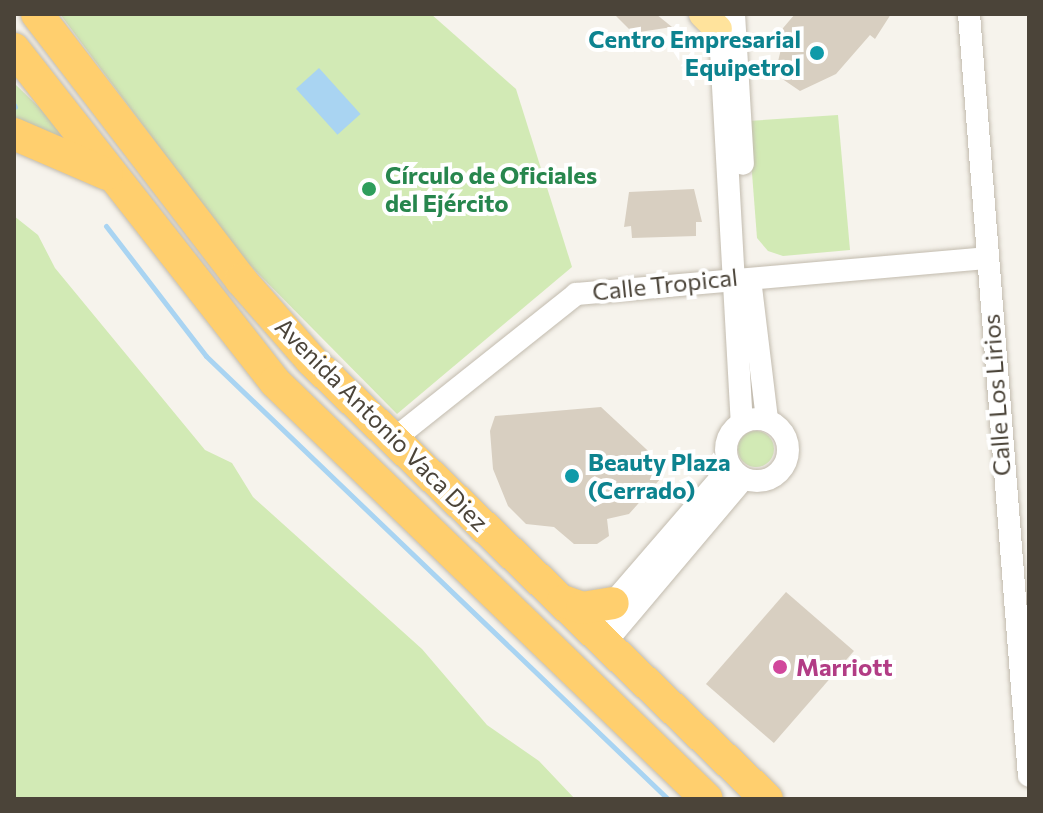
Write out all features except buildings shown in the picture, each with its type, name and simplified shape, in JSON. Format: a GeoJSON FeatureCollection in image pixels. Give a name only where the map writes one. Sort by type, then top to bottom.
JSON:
{"type":"FeatureCollection","features":[{"type":"Feature","properties":{"kind":"highway","name":"Avenida Antonio Vaca Diez"},"geometry":{"type":"LineString","coordinates":[[37,14],[251,292],[394,439],[767,799]]}},
{"type":"Feature","properties":{"kind":"highway","name":"Avenida Antonio Vaca Diez"},"geometry":{"type":"LineString","coordinates":[[14,49],[227,327],[310,418],[707,799]]}},
{"type":"Feature","properties":{"kind":"highway"},"geometry":{"type":"LineString","coordinates":[[14,134],[109,175]]}},
{"type":"Feature","properties":{"kind":"highway"},"geometry":{"type":"LineString","coordinates":[[310,418],[358,456],[379,453],[394,439]]}},
{"type":"Feature","properties":{"kind":"highway"},"geometry":{"type":"LineString","coordinates":[[563,601],[593,608],[613,603]]}},
{"type":"Feature","properties":{"kind":"street","name":"Calle Los Lirios"},"geometry":{"type":"LineString","coordinates":[[969,14],[1029,776]]}},
{"type":"Feature","properties":{"kind":"street"},"geometry":{"type":"LineString","coordinates":[[718,18],[743,276],[767,420],[785,437],[786,462],[768,480],[736,473]]}},
{"type":"Feature","properties":{"kind":"street","name":"Calle Tropical"},"geometry":{"type":"LineString","coordinates":[[394,439],[576,294],[743,276],[986,258]]}},
{"type":"Feature","properties":{"kind":"street"},"geometry":{"type":"LineString","coordinates":[[736,473],[726,442],[742,422],[743,276]]}},
{"type":"Feature","properties":{"kind":"street"},"geometry":{"type":"LineString","coordinates":[[742,422],[767,420]]}},
{"type":"Feature","properties":{"kind":"street"},"geometry":{"type":"LineString","coordinates":[[598,636],[613,603],[736,473]]}},
{"type":"Feature","properties":{"kind":"street"},"geometry":{"type":"LineString","coordinates":[[598,636],[736,473]]}},
{"type":"Feature","properties":{"kind":"green space","name":"Círculo de Oficiales del Ejército"},"geometry":{"type":"Polygon","coordinates":[[[60,14],[431,14],[516,89],[572,267],[397,414],[238,253],[60,14]]]}},
{"type":"Feature","properties":{"kind":"green space"},"geometry":{"type":"Polygon","coordinates":[[[14,83],[50,118],[73,146],[14,123],[14,83]]]}},
{"type":"Feature","properties":{"kind":"green space"},"geometry":{"type":"Polygon","coordinates":[[[838,115],[850,250],[783,256],[768,251],[757,238],[748,121],[838,115]]]}},
{"type":"Feature","properties":{"kind":"green space"},"geometry":{"type":"Polygon","coordinates":[[[14,216],[38,235],[55,268],[205,450],[232,463],[253,497],[422,649],[487,725],[539,761],[575,799],[14,799],[14,216]]]}},
{"type":"Feature","properties":{"kind":"green space"},"geometry":{"type":"Polygon","coordinates":[[[756,431],[769,436],[774,449],[769,462],[756,467],[743,462],[738,449],[743,436],[756,431]]]}},
{"type":"Feature","properties":{"kind":"water"},"geometry":{"type":"Polygon","coordinates":[[[319,68],[360,114],[337,135],[296,89],[319,68]]]}},
{"type":"Feature","properties":{"kind":"waterway"},"geometry":{"type":"LineString","coordinates":[[106,226],[206,356],[668,799]]}},
{"type":"Feature","properties":{"kind":"place","name":"Centro Empresarial Equipetrol"},"geometry":{"type":"Point","coordinates":[817,53]}},
{"type":"Feature","properties":{"kind":"place","name":"Círculo de Oficiales del Ejército"},"geometry":{"type":"Point","coordinates":[369,189]}},
{"type":"Feature","properties":{"kind":"place","name":"Beauty Plaza (Cerrado)"},"geometry":{"type":"Point","coordinates":[572,476]}},
{"type":"Feature","properties":{"kind":"place","name":"Marriott"},"geometry":{"type":"Point","coordinates":[780,667]}}]}
